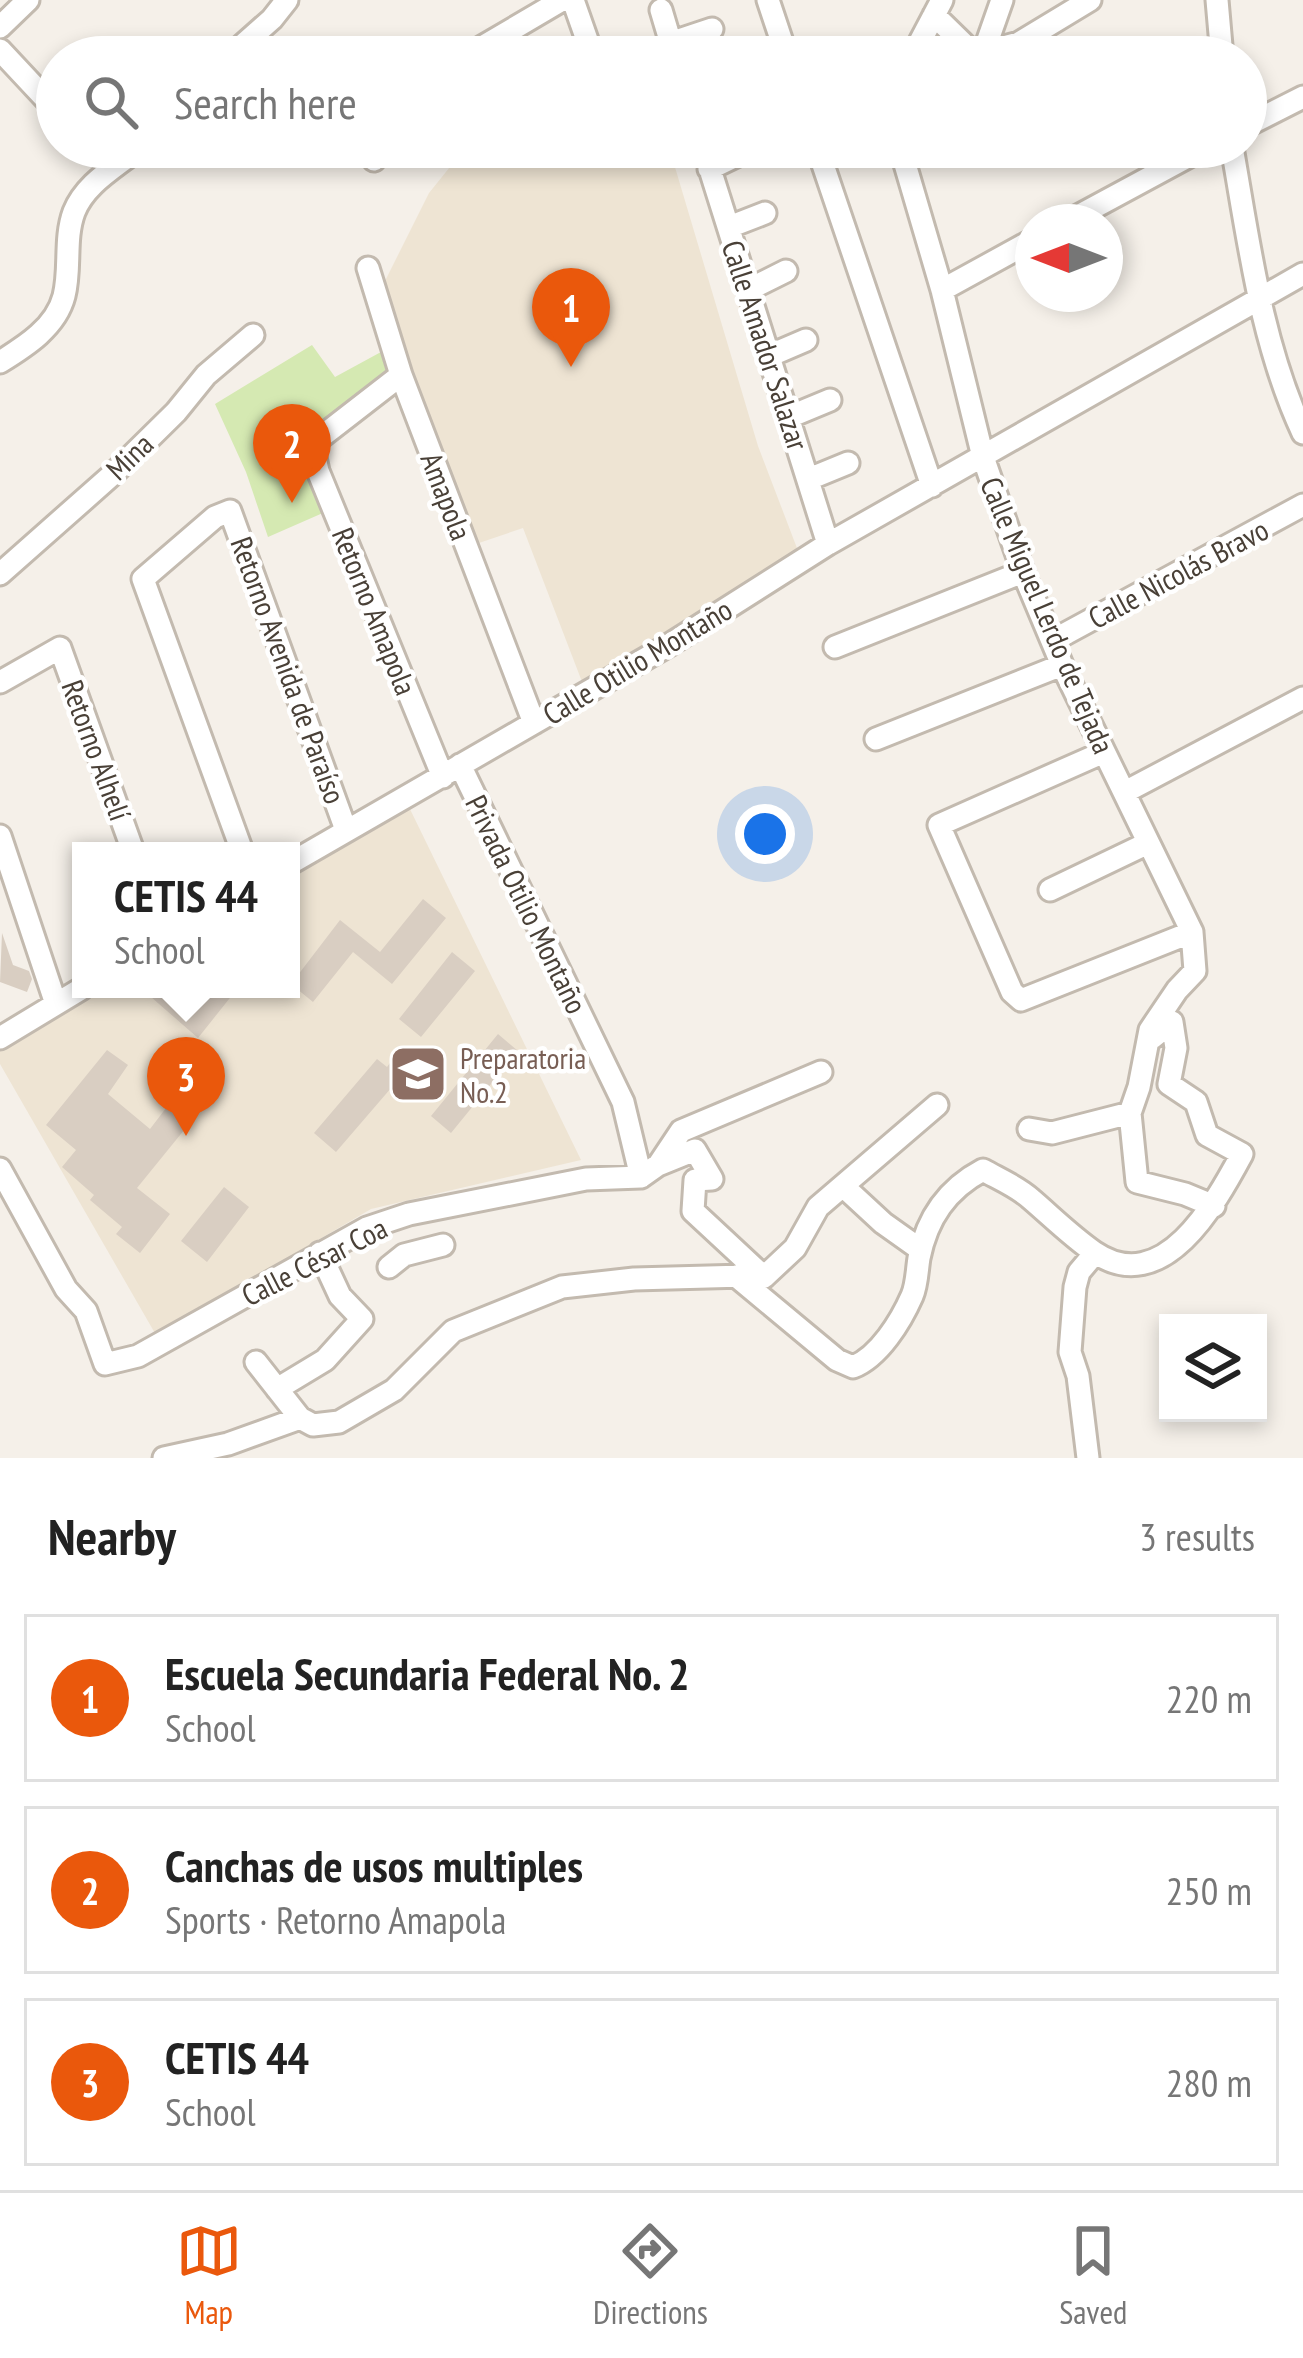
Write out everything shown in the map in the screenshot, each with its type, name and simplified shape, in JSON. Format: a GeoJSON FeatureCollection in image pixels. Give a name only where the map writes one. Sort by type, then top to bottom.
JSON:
{"type":"FeatureCollection","features":[{"type":"Feature","properties":{"kind":"street"},"geometry":{"type":"LineString","coordinates":[[0,27],[28,0]]}},
{"type":"Feature","properties":{"kind":"street"},"geometry":{"type":"LineString","coordinates":[[253,36],[286,0]]}},
{"type":"Feature","properties":{"kind":"street"},"geometry":{"type":"LineString","coordinates":[[501,36],[562,0]]}},
{"type":"Feature","properties":{"kind":"street"},"geometry":{"type":"LineString","coordinates":[[573,0],[585,36]]}},
{"type":"Feature","properties":{"kind":"street"},"geometry":{"type":"LineString","coordinates":[[768,0],[780,36]]}},
{"type":"Feature","properties":{"kind":"street"},"geometry":{"type":"LineString","coordinates":[[985,36],[1002,0]]}},
{"type":"Feature","properties":{"kind":"street"},"geometry":{"type":"LineString","coordinates":[[1031,36],[1090,0]]}},
{"type":"Feature","properties":{"kind":"street"},"geometry":{"type":"LineString","coordinates":[[1217,0],[1220,36]]}},
{"type":"Feature","properties":{"kind":"street"},"geometry":{"type":"LineString","coordinates":[[923,36],[938,7],[960,36]]}},
{"type":"Feature","properties":{"kind":"street"},"geometry":{"type":"LineString","coordinates":[[661,10],[669,36]]}},
{"type":"Feature","properties":{"kind":"street"},"geometry":{"type":"LineString","coordinates":[[699,36],[712,29]]}},
{"type":"Feature","properties":{"kind":"street"},"geometry":{"type":"LineString","coordinates":[[0,50],[36,89]]}},
{"type":"Feature","properties":{"kind":"street"},"geometry":{"type":"LineString","coordinates":[[1267,115],[1303,97]]}},
{"type":"Feature","properties":{"kind":"street"},"geometry":{"type":"LineString","coordinates":[[0,362],[49,325],[64,297],[75,210],[111,168]]}},
{"type":"Feature","properties":{"kind":"street","name":"Calle Amador Salazar"},"geometry":{"type":"LineString","coordinates":[[709,168],[829,544]]}},
{"type":"Feature","properties":{"kind":"street"},"geometry":{"type":"LineString","coordinates":[[824,168],[932,486]]}},
{"type":"Feature","properties":{"kind":"street","name":"Calle Miguel Lerdo de Tejada"},"geometry":{"type":"LineString","coordinates":[[906,168],[983,457],[1023,572],[1146,844],[1192,932]]}},
{"type":"Feature","properties":{"kind":"street"},"geometry":{"type":"LineString","coordinates":[[1100,204],[1167,168]]}},
{"type":"Feature","properties":{"kind":"street"},"geometry":{"type":"LineString","coordinates":[[1236,168],[1258,296],[1303,433]]}},
{"type":"Feature","properties":{"kind":"street"},"geometry":{"type":"LineString","coordinates":[[728,226],[765,213]]}},
{"type":"Feature","properties":{"kind":"street"},"geometry":{"type":"LineString","coordinates":[[942,290],[1015,250]]}},
{"type":"Feature","properties":{"kind":"street","name":"Amapola"},"geometry":{"type":"LineString","coordinates":[[368,268],[401,375],[534,723]]}},
{"type":"Feature","properties":{"kind":"street"},"geometry":{"type":"LineString","coordinates":[[748,290],[786,271]]}},
{"type":"Feature","properties":{"kind":"street","name":"Calle Otilio Montaño"},"geometry":{"type":"LineString","coordinates":[[300,858],[669,645],[829,544],[1303,274]]}},
{"type":"Feature","properties":{"kind":"street","name":"Mina"},"geometry":{"type":"LineString","coordinates":[[0,574],[112,474],[176,412],[206,375],[253,335]]}},
{"type":"Feature","properties":{"kind":"street"},"geometry":{"type":"LineString","coordinates":[[771,355],[806,340]]}},
{"type":"Feature","properties":{"kind":"street","name":"Retorno Amapola"},"geometry":{"type":"LineString","coordinates":[[401,375],[312,444],[318,471],[452,771]]}},
{"type":"Feature","properties":{"kind":"street"},"geometry":{"type":"LineString","coordinates":[[789,417],[830,400]]}},
{"type":"Feature","properties":{"kind":"street"},"geometry":{"type":"LineString","coordinates":[[809,479],[848,463]]}},
{"type":"Feature","properties":{"kind":"street","name":"Calle Nicolás Bravo"},"geometry":{"type":"LineString","coordinates":[[1052,641],[1303,505]]}},
{"type":"Feature","properties":{"kind":"street","name":"Retorno Avenida de Paraíso"},"geometry":{"type":"LineString","coordinates":[[239,842],[143,578],[215,517],[230,511],[346,830]]}},
{"type":"Feature","properties":{"kind":"street"},"geometry":{"type":"LineString","coordinates":[[835,647],[1023,572]]}},
{"type":"Feature","properties":{"kind":"street","name":"Retorno Alhelí"},"geometry":{"type":"LineString","coordinates":[[0,682],[61,648],[131,842]]}},
{"type":"Feature","properties":{"kind":"street"},"geometry":{"type":"LineString","coordinates":[[876,739],[1062,665]]}},
{"type":"Feature","properties":{"kind":"street"},"geometry":{"type":"LineString","coordinates":[[1125,792],[1302,701]]}},
{"type":"Feature","properties":{"kind":"street"},"geometry":{"type":"LineString","coordinates":[[1104,752],[939,825],[1012,992],[1021,1000],[1192,932],[1195,971],[1150,1030],[1130,1113],[1137,1183],[1214,1206]]}},
{"type":"Feature","properties":{"kind":"street","name":"Privada Otilio Montaño"},"geometry":{"type":"LineString","coordinates":[[452,771],[623,1102],[650,1171]]}},
{"type":"Feature","properties":{"kind":"street"},"geometry":{"type":"LineString","coordinates":[[0,836],[56,1004]]}},
{"type":"Feature","properties":{"kind":"street"},"geometry":{"type":"LineString","coordinates":[[1050,890],[1146,844]]}},
{"type":"Feature","properties":{"kind":"street"},"geometry":{"type":"LineString","coordinates":[[0,1039],[72,994]]}},
{"type":"Feature","properties":{"kind":"street"},"geometry":{"type":"LineString","coordinates":[[736,1276],[837,1360],[853,1367],[873,1356],[913,1294],[921,1250],[937,1209],[983,1170],[1029,1196],[1051,1220],[1095,1252],[1122,1264],[1145,1264],[1165,1255],[1214,1206],[1242,1154],[1207,1135],[1196,1102],[1169,1084],[1176,1048],[1172,1022],[1148,1042]]}},
{"type":"Feature","properties":{"kind":"street"},"geometry":{"type":"LineString","coordinates":[[650,1171],[681,1131],[821,1072]]}},
{"type":"Feature","properties":{"kind":"street"},"geometry":{"type":"LineString","coordinates":[[256,1362],[300,1418],[313,1425],[339,1422],[394,1390],[453,1331],[562,1287],[634,1279],[764,1276],[795,1249],[818,1208],[937,1105]]}},
{"type":"Feature","properties":{"kind":"street"},"geometry":{"type":"LineString","coordinates":[[1029,1130],[1052,1133],[1130,1113]]}},
{"type":"Feature","properties":{"kind":"street","name":"Calle César Coa"},"geometry":{"type":"LineString","coordinates":[[0,1168],[66,1289],[86,1311],[105,1364],[138,1356],[367,1228],[409,1214],[650,1171],[694,1150],[712,1179],[694,1180],[693,1211],[764,1276]]}},
{"type":"Feature","properties":{"kind":"street"},"geometry":{"type":"LineString","coordinates":[[843,1186],[921,1250]]}},
{"type":"Feature","properties":{"kind":"street"},"geometry":{"type":"LineString","coordinates":[[409,1214],[415,1253]]}},
{"type":"Feature","properties":{"kind":"street"},"geometry":{"type":"LineString","coordinates":[[389,1267],[404,1255],[443,1245]]}},
{"type":"Feature","properties":{"kind":"street"},"geometry":{"type":"LineString","coordinates":[[1088,1458],[1078,1376],[1070,1352],[1075,1287],[1079,1272],[1095,1252]]}},
{"type":"Feature","properties":{"kind":"street"},"geometry":{"type":"LineString","coordinates":[[277,1389],[325,1360],[362,1319],[340,1296],[320,1253]]}},
{"type":"Feature","properties":{"kind":"street"},"geometry":{"type":"LineString","coordinates":[[164,1458],[228,1444],[300,1418]]}},
{"type":"Feature","properties":{"kind":"shaded area"},"geometry":{"type":"Polygon","coordinates":[[[449,168],[675,168],[758,446],[800,556],[584,687],[523,528],[470,546],[381,289],[429,193],[449,168]]]}},
{"type":"Feature","properties":{"kind":"shaded area"},"geometry":{"type":"Polygon","coordinates":[[[407,803],[581,1160],[371,1209],[156,1335],[0,1064],[0,1048],[81,998],[300,998],[300,867],[407,803]]]}},
{"type":"Feature","properties":{"kind":"green space"},"geometry":{"type":"Polygon","coordinates":[[[312,345],[335,377],[392,346],[401,375],[312,444],[332,509],[268,537],[246,472],[215,404],[312,345]]]}},
{"type":"Feature","properties":{"kind":"building"},"geometry":{"type":"Polygon","coordinates":[[[423,899],[446,918],[392,984],[353,952],[313,1002],[300,991],[300,972],[340,920],[380,952],[423,899]]]}},
{"type":"Feature","properties":{"kind":"building"},"geometry":{"type":"Polygon","coordinates":[[[2,933],[13,965],[29,971],[32,979],[27,992],[0,982],[2,933]]]}},
{"type":"Feature","properties":{"kind":"building"},"geometry":{"type":"Polygon","coordinates":[[[452,952],[475,971],[421,1037],[399,1019],[452,952]]]}},
{"type":"Feature","properties":{"kind":"building"},"geometry":{"type":"Polygon","coordinates":[[[152,998],[230,998],[198,1038],[152,998]]]}},
{"type":"Feature","properties":{"kind":"building"},"geometry":{"type":"Polygon","coordinates":[[[498,1034],[518,1051],[451,1133],[431,1116],[498,1034]]]}},
{"type":"Feature","properties":{"kind":"building"},"geometry":{"type":"Polygon","coordinates":[[[402,1047],[421,1062],[410,1077],[404,1073],[336,1152],[314,1133],[377,1059],[387,1067],[402,1047]]]}},
{"type":"Feature","properties":{"kind":"building"},"geometry":{"type":"Polygon","coordinates":[[[107,1050],[128,1065],[108,1094],[150,1129],[192,1074],[215,1092],[137,1188],[170,1214],[140,1253],[116,1234],[122,1227],[62,1167],[76,1150],[46,1125],[107,1050]]]}},
{"type":"Feature","properties":{"kind":"building"},"geometry":{"type":"Polygon","coordinates":[[[224,1187],[249,1207],[207,1262],[181,1241],[224,1187]]]}},
{"type":"Feature","properties":{"kind":"place","name":"Escuela Secundaria Federal No. 2"},"geometry":{"type":"Point","coordinates":[571,367]}},
{"type":"Feature","properties":{"kind":"place","name":"Canchas de usos multiples"},"geometry":{"type":"Point","coordinates":[292,503]}},
{"type":"Feature","properties":{"kind":"place","name":"Preparatoria No.2"},"geometry":{"type":"Point","coordinates":[418,1074]}},
{"type":"Feature","properties":{"kind":"place","name":"CETIS 44"},"geometry":{"type":"Point","coordinates":[186,1136]}}]}
